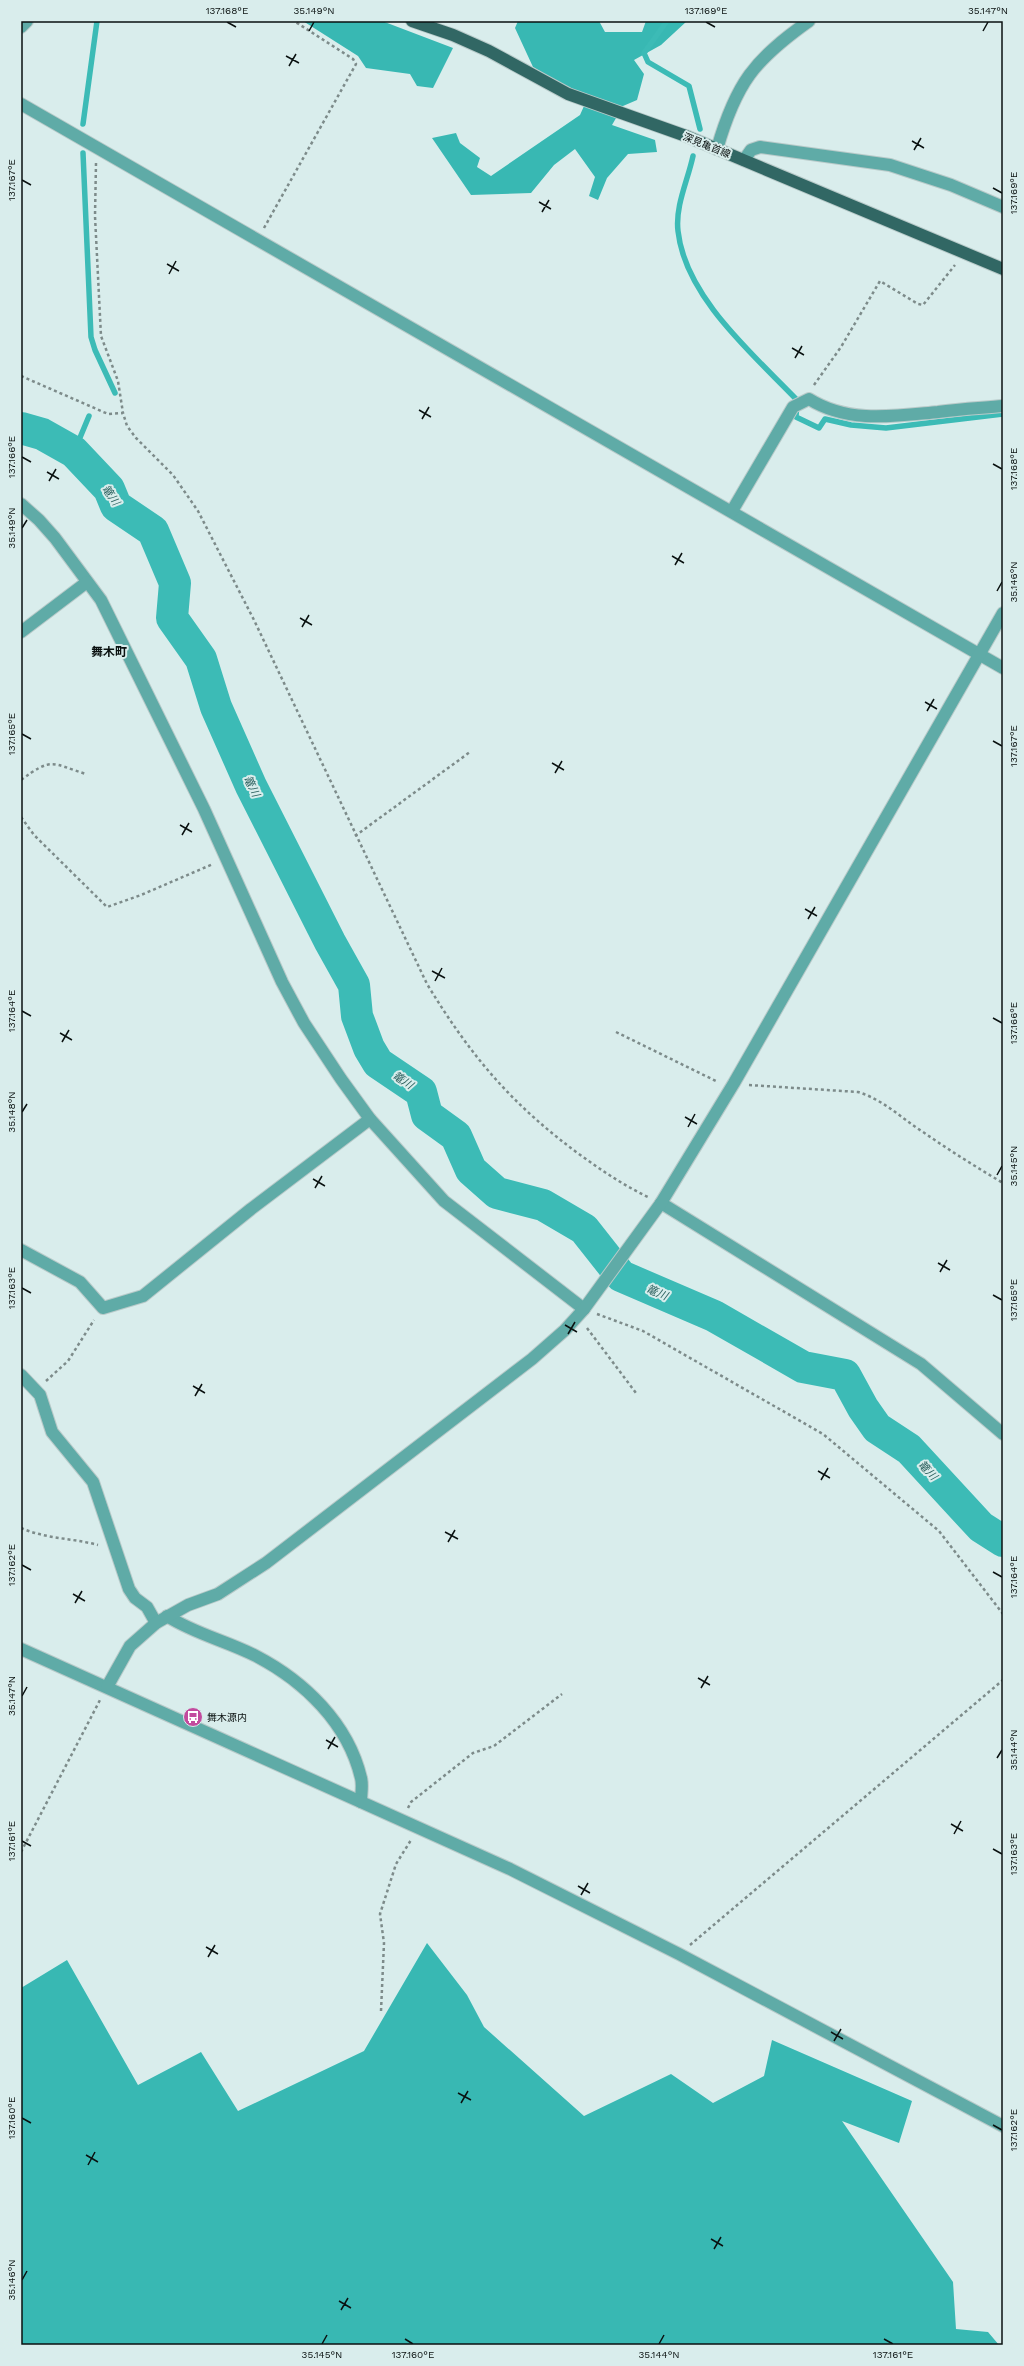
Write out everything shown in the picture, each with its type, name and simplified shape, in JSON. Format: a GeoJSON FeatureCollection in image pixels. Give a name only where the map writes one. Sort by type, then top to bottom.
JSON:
{"type":"FeatureCollection","features":[{"type":"Feature","properties":{"kind":"main road","name":"深見亀首線"},"geometry":{"type":"LineString","coordinates":[[412,21],[453,35],[490,52],[568,94],[686,136],[1003,269]]}},
{"type":"Feature","properties":{"kind":"street"},"geometry":{"type":"LineString","coordinates":[[21,27],[26,21]]}},
{"type":"Feature","properties":{"kind":"street"},"geometry":{"type":"LineString","coordinates":[[717,149],[725,122],[744,81],[766,54],[809,21]]}},
{"type":"Feature","properties":{"kind":"street"},"geometry":{"type":"LineString","coordinates":[[21,104],[257,241],[732,511],[1003,668]]}},
{"type":"Feature","properties":{"kind":"street"},"geometry":{"type":"LineString","coordinates":[[744,160],[751,150],[760,147],[890,164],[951,185],[1003,207]]}},
{"type":"Feature","properties":{"kind":"street"},"geometry":{"type":"LineString","coordinates":[[732,511],[801,402],[818,404],[847,414],[867,417],[913,415],[1003,406]]}},
{"type":"Feature","properties":{"kind":"street"},"geometry":{"type":"LineString","coordinates":[[21,504],[39,520],[101,600],[227,859],[282,982],[300,1016],[341,1079],[370,1119],[444,1201],[580,1314]]}},
{"type":"Feature","properties":{"kind":"street"},"geometry":{"type":"LineString","coordinates":[[21,632],[87,582]]}},
{"type":"Feature","properties":{"kind":"street"},"geometry":{"type":"LineString","coordinates":[[107,1687],[130,1646],[156,1623],[188,1605],[218,1594],[266,1563],[532,1359],[580,1314],[658,1207],[733,1085],[1003,613]]}},
{"type":"Feature","properties":{"kind":"street"},"geometry":{"type":"LineString","coordinates":[[21,1250],[80,1282],[103,1308],[143,1296],[251,1209],[370,1119]]}},
{"type":"Feature","properties":{"kind":"street"},"geometry":{"type":"LineString","coordinates":[[658,1207],[921,1364],[1003,1434]]}},
{"type":"Feature","properties":{"kind":"street"},"geometry":{"type":"LineString","coordinates":[[21,1375],[36,1389],[52,1432],[96,1488],[113,1546],[129,1589],[135,1598],[147,1608],[156,1623]]}},
{"type":"Feature","properties":{"kind":"street"},"geometry":{"type":"LineString","coordinates":[[168,1616],[181,1625],[256,1656],[284,1672],[319,1702],[335,1721],[351,1749],[361,1779],[361,1802]]}},
{"type":"Feature","properties":{"kind":"street"},"geometry":{"type":"LineString","coordinates":[[21,1649],[510,1869],[679,1954],[1003,2126]]}},
{"type":"Feature","properties":{"kind":"path"},"geometry":{"type":"LineString","coordinates":[[257,241],[356,64],[353,59],[294,21]]}},
{"type":"Feature","properties":{"kind":"path"},"geometry":{"type":"LineString","coordinates":[[98,148],[94,189],[101,336],[118,381],[123,413],[127,426],[136,438],[173,475],[198,511],[254,620],[355,836],[427,984],[451,1023],[484,1068],[507,1094],[574,1150],[610,1176],[658,1207]]}},
{"type":"Feature","properties":{"kind":"path"},"geometry":{"type":"LineString","coordinates":[[801,402],[841,347],[880,281],[918,304],[923,305],[959,260],[962,252]]}},
{"type":"Feature","properties":{"kind":"path"},"geometry":{"type":"LineString","coordinates":[[21,376],[108,414],[123,413]]}},
{"type":"Feature","properties":{"kind":"path"},"geometry":{"type":"LineString","coordinates":[[355,836],[470,752]]}},
{"type":"Feature","properties":{"kind":"path"},"geometry":{"type":"LineString","coordinates":[[21,780],[42,765],[48,763],[86,774]]}},
{"type":"Feature","properties":{"kind":"path"},"geometry":{"type":"LineString","coordinates":[[21,817],[34,835],[107,907],[141,895],[172,880],[227,859]]}},
{"type":"Feature","properties":{"kind":"path"},"geometry":{"type":"LineString","coordinates":[[616,1032],[733,1085],[858,1092],[871,1096],[885,1104],[960,1157],[1003,1183]]}},
{"type":"Feature","properties":{"kind":"path"},"geometry":{"type":"LineString","coordinates":[[36,1389],[68,1362],[103,1308]]}},
{"type":"Feature","properties":{"kind":"path"},"geometry":{"type":"LineString","coordinates":[[580,1314],[588,1329],[636,1393]]}},
{"type":"Feature","properties":{"kind":"path"},"geometry":{"type":"LineString","coordinates":[[580,1314],[643,1331],[823,1434],[939,1531],[1003,1614]]}},
{"type":"Feature","properties":{"kind":"path"},"geometry":{"type":"LineString","coordinates":[[21,1528],[48,1537],[75,1539],[113,1546]]}},
{"type":"Feature","properties":{"kind":"path"},"geometry":{"type":"LineString","coordinates":[[679,1954],[1003,1680]]}},
{"type":"Feature","properties":{"kind":"path"},"geometry":{"type":"LineString","coordinates":[[21,1852],[107,1687]]}},
{"type":"Feature","properties":{"kind":"path"},"geometry":{"type":"LineString","coordinates":[[401,1820],[411,1802],[472,1753],[494,1746],[562,1694]]}},
{"type":"Feature","properties":{"kind":"path"},"geometry":{"type":"LineString","coordinates":[[381,2010],[384,1943],[380,1914],[388,1882],[396,1864],[420,1828]]}},
{"type":"Feature","properties":{"kind":"shaded area"},"geometry":{"type":"Polygon","coordinates":[[[303,21],[382,21],[453,48],[433,88],[417,86],[410,74],[366,68],[358,56],[303,21]]]}},
{"type":"Feature","properties":{"kind":"shaded area"},"geometry":{"type":"Polygon","coordinates":[[[518,21],[599,21],[605,32],[642,32],[646,21],[687,21],[661,45],[634,60],[644,74],[637,100],[623,106],[612,125],[655,140],[657,152],[628,154],[607,178],[598,200],[589,196],[595,177],[575,149],[554,165],[531,193],[471,195],[432,138],[456,133],[460,143],[480,158],[477,167],[491,176],[580,115],[588,97],[571,90],[533,67],[515,28],[518,21]]]}},
{"type":"Feature","properties":{"kind":"shaded area"},"geometry":{"type":"Polygon","coordinates":[[[427,1943],[467,1995],[484,2027],[584,2116],[671,2074],[713,2103],[764,2076],[772,2040],[912,2101],[899,2143],[842,2121],[953,2282],[956,2329],[988,2332],[999,2345],[21,2345],[21,1988],[67,1960],[138,2085],[201,2052],[238,2111],[364,2051],[427,1943]]]}},
{"type":"Feature","properties":{"kind":"waterway"},"geometry":{"type":"LineString","coordinates":[[83,124],[97,21]]}},
{"type":"Feature","properties":{"kind":"waterway"},"geometry":{"type":"LineString","coordinates":[[667,21],[644,53],[648,62],[689,86],[700,129]]}},
{"type":"Feature","properties":{"kind":"waterway"},"geometry":{"type":"LineString","coordinates":[[83,153],[91,337],[95,350],[115,393]]}},
{"type":"Feature","properties":{"kind":"waterway"},"geometry":{"type":"LineString","coordinates":[[693,156],[678,212],[678,231],[683,255],[707,302],[742,344],[797,400],[796,417],[819,428],[825,419],[851,425],[886,428],[1003,414]]}},
{"type":"Feature","properties":{"kind":"waterway"},"geometry":{"type":"LineString","coordinates":[[74,452],[89,416]]}},
{"type":"Feature","properties":{"kind":"waterway","name":"篭川"},"geometry":{"type":"LineString","coordinates":[[21,428],[42,434],[74,452],[109,489],[116,506],[153,531],[175,583],[172,618],[201,659],[216,707],[251,786],[330,942],[354,985],[357,1016],[369,1048],[378,1063],[421,1092],[427,1115],[456,1136],[471,1170],[497,1193],[543,1205],[584,1229],[621,1276],[714,1316],[803,1367],[845,1375],[863,1408],[877,1428],[909,1449],[981,1527],[1003,1541]]}},
{"type":"Feature","properties":{"kind":"place","name":"舞木源内"},"geometry":{"type":"Point","coordinates":[193,1717]}},
{"type":"Feature","properties":{"kind":"district","name":"舞木町"},"geometry":{"type":"Point","coordinates":[109,652]}}]}
